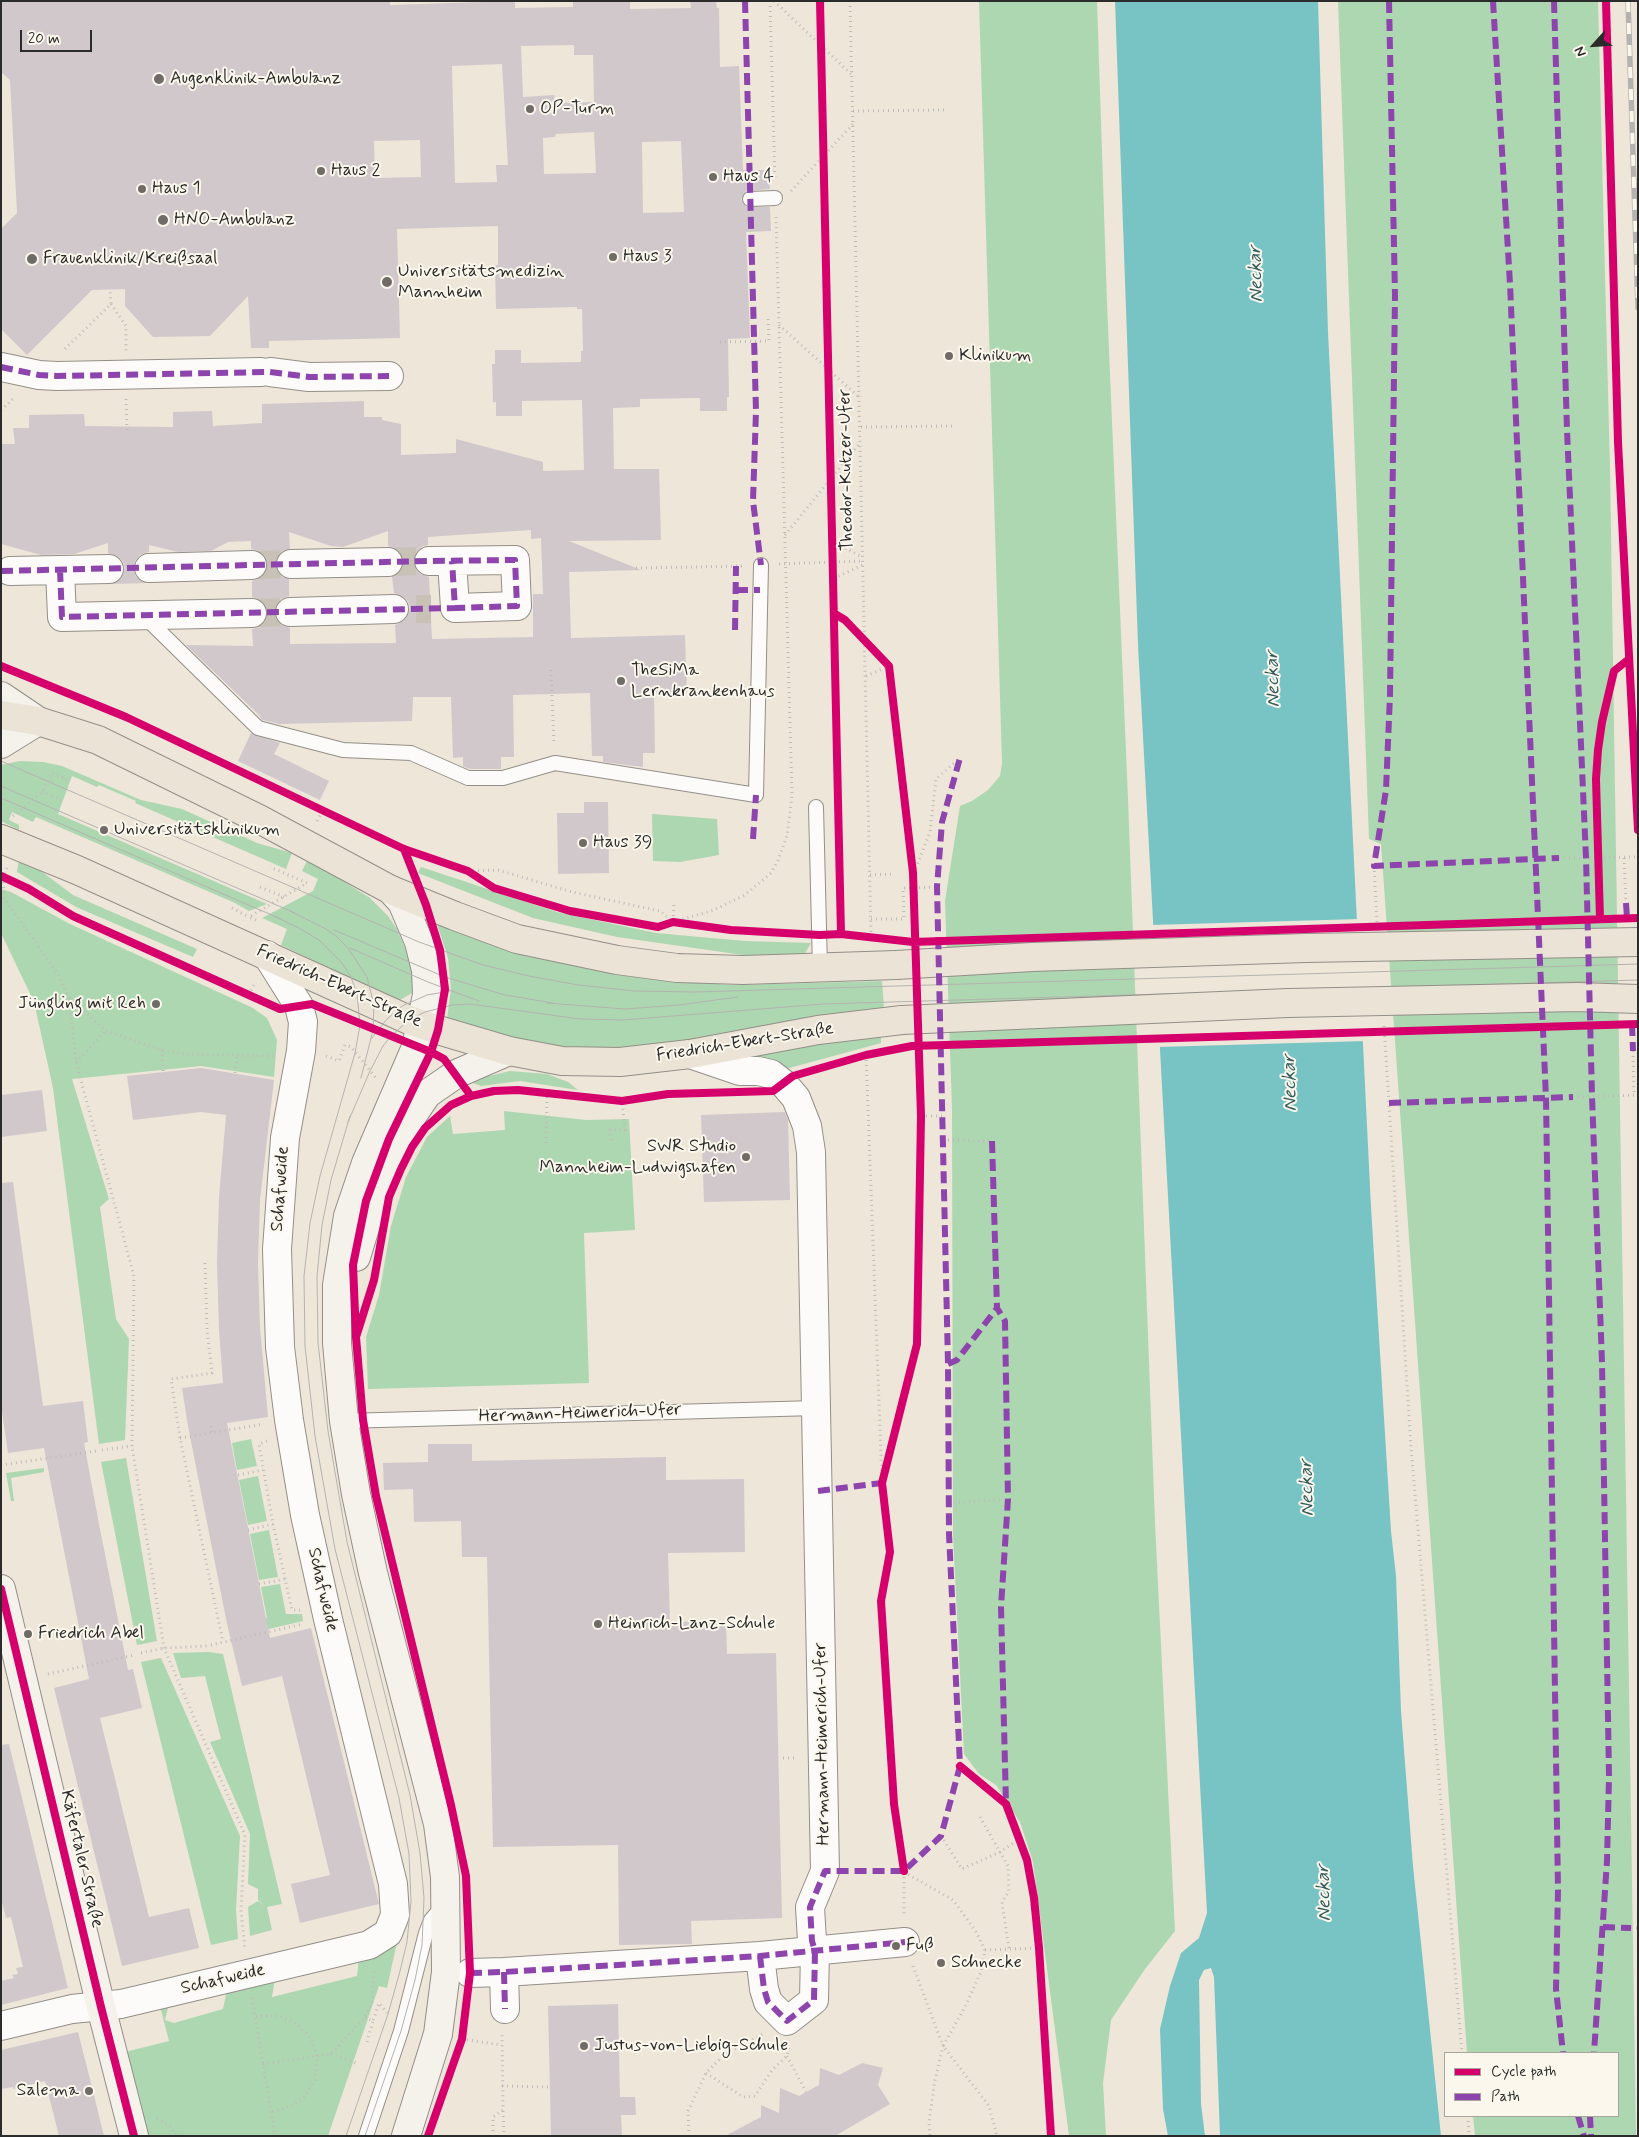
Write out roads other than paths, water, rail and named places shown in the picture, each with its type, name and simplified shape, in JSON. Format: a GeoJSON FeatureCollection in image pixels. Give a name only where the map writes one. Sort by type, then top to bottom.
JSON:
{"type":"FeatureCollection","features":[{"type":"Feature","properties":{"kind":"main road"},"geometry":{"type":"LineString","coordinates":[[1,696],[38,721]]}},
{"type":"Feature","properties":{"kind":"main road"},"geometry":{"type":"LineString","coordinates":[[1,715],[38,721],[98,740],[259,819],[391,890],[455,916],[518,939],[617,960],[709,970],[820,968],[1032,957],[1306,948],[1638,942]]}},
{"type":"Feature","properties":{"kind":"main road"},"geometry":{"type":"LineString","coordinates":[[1,744],[38,721]]}},
{"type":"Feature","properties":{"kind":"main road","name":"Friedrich-Ebert-Straße"},"geometry":{"type":"LineString","coordinates":[[9,843],[77,870],[358,998],[422,1025],[509,1051],[562,1061],[620,1062],[690,1054],[818,1030],[902,1020],[1288,1003],[1577,997],[1638,999]]}},
{"type":"Feature","properties":{"kind":"main road"},"geometry":{"type":"LineString","coordinates":[[391,890],[402,902],[410,918],[426,970],[427,995],[422,1025],[402,1080],[366,1163],[348,1216],[337,1285],[337,1343],[344,1421],[356,1494],[373,1573],[438,1824],[458,1972],[406,2136]]}},
{"type":"Feature","properties":{"kind":"main road"},"geometry":{"type":"LineString","coordinates":[[337,1285],[353,1264],[374,1198],[406,1125],[427,1094],[456,1074],[509,1051]]}},
{"type":"Feature","properties":{"kind":"main road","name":"Käfertaler Straße"},"geometry":{"type":"LineString","coordinates":[[1,1590],[101,2007],[134,2136]]}},
{"type":"Feature","properties":{"kind":"street"},"geometry":{"type":"LineString","coordinates":[[1,367],[39,375],[57,376],[265,372],[309,377],[390,376]]}},
{"type":"Feature","properties":{"kind":"street"},"geometry":{"type":"LineString","coordinates":[[290,612],[421,609],[518,606],[516,560],[440,561],[421,609]]}},
{"type":"Feature","properties":{"kind":"street"},"geometry":{"type":"LineString","coordinates":[[290,564],[388,562]]}},
{"type":"Feature","properties":{"kind":"street"},"geometry":{"type":"LineString","coordinates":[[10,571],[252,565]]}},
{"type":"Feature","properties":{"kind":"street"},"geometry":{"type":"LineString","coordinates":[[60,570],[62,617],[252,613]]}},
{"type":"Feature","properties":{"kind":"street","name":"Schafweide"},"geometry":{"type":"LineString","coordinates":[[1,2026],[72,2009],[120,2004],[368,1945],[388,1933],[394,1915],[393,1884],[328,1619],[305,1515],[289,1420],[280,1347],[277,1249],[284,1138],[300,1051],[303,1022],[299,1006],[267,955]]}},
{"type":"Feature","properties":{"kind":"street","name":"Hermann-Heimerich-Ufer"},"geometry":{"type":"LineString","coordinates":[[690,1054],[740,1072],[758,1071],[771,1074],[784,1084],[796,1098],[807,1126],[811,1152],[825,1871],[810,1907],[812,1940],[815,1951]]}},
{"type":"Feature","properties":{"kind":"street"},"geometry":{"type":"LineString","coordinates":[[458,1972],[504,1972],[760,1956],[905,1942]]}},
{"type":"Feature","properties":{"kind":"street"},"geometry":{"type":"LineString","coordinates":[[760,1956],[764,1989],[768,2002],[787,2021],[814,2000],[815,1951]]}},
{"type":"Feature","properties":{"kind":"street"},"geometry":{"type":"LineString","coordinates":[[504,1972],[505,2009]]}},
{"type":"Feature","properties":{"kind":"lane"},"geometry":{"type":"LineString","coordinates":[[750,200],[776,203]]}},
{"type":"Feature","properties":{"kind":"lane"},"geometry":{"type":"LineString","coordinates":[[143,615],[258,728],[343,750],[411,753],[468,778],[503,778],[555,763],[756,795],[761,565]]}},
{"type":"Feature","properties":{"kind":"lane"},"geometry":{"type":"LineString","coordinates":[[816,807],[820,968]]}},
{"type":"Feature","properties":{"kind":"lane","name":"Hermann-Heimerich-Ufer"},"geometry":{"type":"LineString","coordinates":[[344,1421],[816,1408]]}},
{"type":"Feature","properties":{"kind":"lane"},"geometry":{"type":"LineString","coordinates":[[366,2136],[401,2032],[426,1933],[431,1920],[447,1901]]}},
{"type":"Feature","properties":{"kind":"water","name":"Neckar"},"geometry":{"type":"Polygon","coordinates":[[[1115,1],[1318,1],[1328,332],[1371,1207],[1391,1531],[1396,1576],[1401,1711],[1413,1866],[1441,2136],[1220,2136],[1214,1977],[1211,1968],[1204,1970],[1199,1980],[1201,2104],[1205,2136],[1168,2136],[1163,2109],[1160,2029],[1170,1986],[1181,1953],[1199,1938],[1207,1913],[1138,645],[1115,1]]]}},
{"type":"Feature","properties":{"kind":"tunnel"},"geometry":{"type":"LineString","coordinates":[[388,562],[429,561]]}},
{"type":"Feature","properties":{"kind":"tunnel"},"geometry":{"type":"LineString","coordinates":[[252,565],[291,564]]}},
{"type":"Feature","properties":{"kind":"tunnel"},"geometry":{"type":"LineString","coordinates":[[416,609],[431,609]]}},
{"type":"Feature","properties":{"kind":"tunnel"},"geometry":{"type":"LineString","coordinates":[[252,613],[290,612]]}},
{"type":"Feature","properties":{"kind":"tram line"},"geometry":{"type":"LineString","coordinates":[[1,761],[419,942],[483,965],[578,985],[635,991],[695,992],[1638,964]]}},
{"type":"Feature","properties":{"kind":"tram line"},"geometry":{"type":"LineString","coordinates":[[1,786],[295,913]]}},
{"type":"Feature","properties":{"kind":"tram line"},"geometry":{"type":"LineString","coordinates":[[1,798],[281,919]]}},
{"type":"Feature","properties":{"kind":"tram line"},"geometry":{"type":"LineString","coordinates":[[290,911],[326,929],[337,937],[348,948],[367,977],[374,1005],[373,1030],[361,1078]]}},
{"type":"Feature","properties":{"kind":"tram line"},"geometry":{"type":"LineString","coordinates":[[274,916],[319,940],[342,963],[351,977],[357,994],[360,1025],[355,1053],[320,1176],[310,1223],[304,1276],[305,1346],[315,1436],[335,1549],[399,1798],[409,1854],[411,1901],[407,1942],[388,2014],[346,2136]]}},
{"type":"Feature","properties":{"kind":"tram line"},"geometry":{"type":"LineString","coordinates":[[334,930],[445,977],[505,995],[553,1003]]}},
{"type":"Feature","properties":{"kind":"tram line"},"geometry":{"type":"LineString","coordinates":[[350,948],[428,982],[479,1001]]}},
{"type":"Feature","properties":{"kind":"tram line"},"geometry":{"type":"LineString","coordinates":[[348,1122],[370,1071],[390,1037],[409,1020],[425,1012],[452,1005],[470,1004],[580,1019],[623,1020],[823,1004],[1638,980]]}},
{"type":"Feature","properties":{"kind":"tram line"},"geometry":{"type":"LineString","coordinates":[[372,1038],[387,1019],[402,1006],[427,995],[450,991]]}},
{"type":"Feature","properties":{"kind":"tram line"},"geometry":{"type":"LineString","coordinates":[[547,1003],[625,1009],[679,1005],[738,997]]}},
{"type":"Feature","properties":{"kind":"tram line"},"geometry":{"type":"LineString","coordinates":[[350,1116],[331,1180],[322,1225],[317,1276],[318,1343],[328,1431],[347,1542],[410,1795],[420,1853],[424,1898],[422,1945],[415,1980],[401,2031],[365,2136]]}},
{"type":"Feature","properties":{"kind":"railway"},"geometry":{"type":"LineString","coordinates":[[1628,1],[1638,308]]}},
{"type":"Feature","properties":{"kind":"place","name":"Augenklinik-Ambulanz"},"geometry":{"type":"Point","coordinates":[159,79]}},
{"type":"Feature","properties":{"kind":"place","name":"OP-Turm"},"geometry":{"type":"Point","coordinates":[530,109]}},
{"type":"Feature","properties":{"kind":"place","name":"Haus 2"},"geometry":{"type":"Point","coordinates":[321,171]}},
{"type":"Feature","properties":{"kind":"place","name":"Haus 4"},"geometry":{"type":"Point","coordinates":[713,177]}},
{"type":"Feature","properties":{"kind":"place","name":"Haus 1"},"geometry":{"type":"Point","coordinates":[142,189]}},
{"type":"Feature","properties":{"kind":"place","name":"HNO-Ambulanz"},"geometry":{"type":"Point","coordinates":[163,220]}},
{"type":"Feature","properties":{"kind":"place","name":"Haus 3"},"geometry":{"type":"Point","coordinates":[613,257]}},
{"type":"Feature","properties":{"kind":"place","name":"Frauenklinik/Kreißsaal"},"geometry":{"type":"Point","coordinates":[32,259]}},
{"type":"Feature","properties":{"kind":"place","name":"Universitätsmedizin Mannheim"},"geometry":{"type":"Point","coordinates":[387,282]}},
{"type":"Feature","properties":{"kind":"place","name":"Klinikum"},"geometry":{"type":"Point","coordinates":[949,356]}},
{"type":"Feature","properties":{"kind":"place","name":"TheSiMa Lernkrankenhaus"},"geometry":{"type":"Point","coordinates":[621,681]}},
{"type":"Feature","properties":{"kind":"place","name":"Universitätsklinikum"},"geometry":{"type":"Point","coordinates":[104,830]}},
{"type":"Feature","properties":{"kind":"place","name":"Haus 39"},"geometry":{"type":"Point","coordinates":[583,843]}},
{"type":"Feature","properties":{"kind":"place","name":"Jüngling mit Reh"},"geometry":{"type":"Point","coordinates":[156,1004]}},
{"type":"Feature","properties":{"kind":"place","name":"SWR Studio Mannheim-Ludwigshafen"},"geometry":{"type":"Point","coordinates":[746,1157]}},
{"type":"Feature","properties":{"kind":"place","name":"Heinrich-Lanz-Schule"},"geometry":{"type":"Point","coordinates":[598,1624]}},
{"type":"Feature","properties":{"kind":"place","name":"Friedrich Abel"},"geometry":{"type":"Point","coordinates":[28,1634]}},
{"type":"Feature","properties":{"kind":"place","name":"Fuß"},"geometry":{"type":"Point","coordinates":[896,1946]}},
{"type":"Feature","properties":{"kind":"place","name":"Schnecke"},"geometry":{"type":"Point","coordinates":[941,1963]}},
{"type":"Feature","properties":{"kind":"place","name":"Justus-von-Liebig-Schule"},"geometry":{"type":"Point","coordinates":[584,2046]}},
{"type":"Feature","properties":{"kind":"place","name":"Salema"},"geometry":{"type":"Point","coordinates":[89,2091]}}]}
